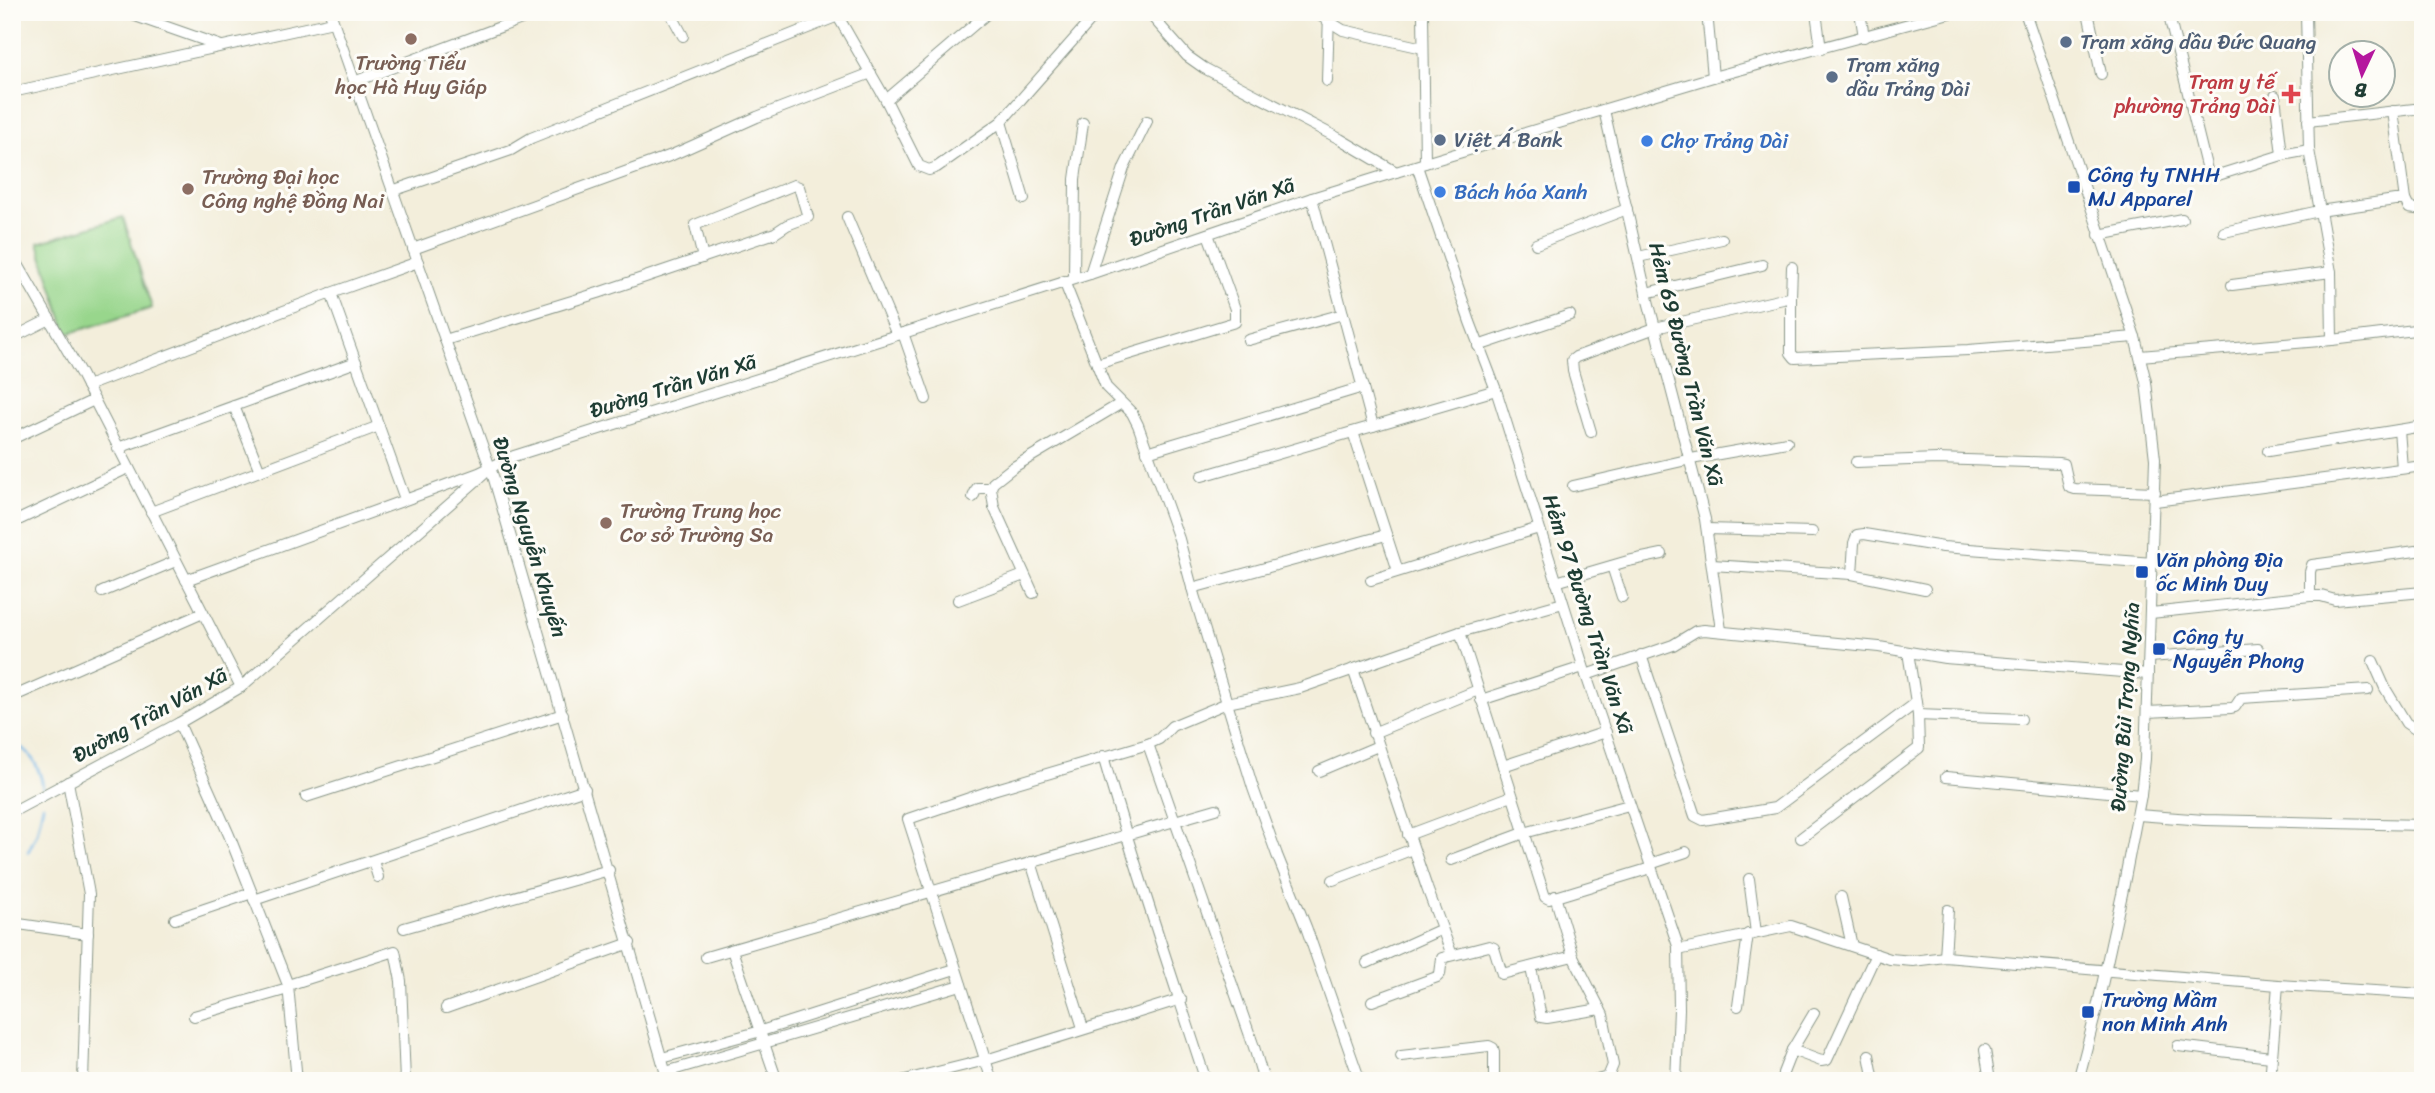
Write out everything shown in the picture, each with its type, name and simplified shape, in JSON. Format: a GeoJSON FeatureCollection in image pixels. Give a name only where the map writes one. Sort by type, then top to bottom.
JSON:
{"type":"FeatureCollection","features":[{"type":"Feature","properties":{"kind":"street"},"geometry":{"type":"LineString","coordinates":[[124,12],[221,46]]}},
{"type":"Feature","properties":{"kind":"street"},"geometry":{"type":"LineString","coordinates":[[354,82],[540,12]]}},
{"type":"Feature","properties":{"kind":"street"},"geometry":{"type":"LineString","coordinates":[[670,12],[682,36]]}},
{"type":"Feature","properties":{"kind":"street"},"geometry":{"type":"LineString","coordinates":[[886,100],[989,12]]}},
{"type":"Feature","properties":{"kind":"street"},"geometry":{"type":"LineString","coordinates":[[392,191],[511,150],[531,138],[837,14],[886,100],[912,155],[919,166],[929,170],[956,155],[1001,122],[1098,12]]}},
{"type":"Feature","properties":{"kind":"street"},"geometry":{"type":"LineString","coordinates":[[1149,12],[1187,56],[1204,68],[1340,139],[1396,172]]}},
{"type":"Feature","properties":{"kind":"street"},"geometry":{"type":"LineString","coordinates":[[1314,12],[1329,24],[1357,35],[1423,48]]}},
{"type":"Feature","properties":{"kind":"street"},"geometry":{"type":"LineString","coordinates":[[1327,82],[1329,12]]}},
{"type":"Feature","properties":{"kind":"street","name":"Hẻm 97 Đường Trần Văn Xã"},"geometry":{"type":"LineString","coordinates":[[1423,12],[1421,164],[1478,346],[1496,390],[1584,671],[1678,950],[1676,1081]]}},
{"type":"Feature","properties":{"kind":"street"},"geometry":{"type":"LineString","coordinates":[[1707,12],[1713,77]]}},
{"type":"Feature","properties":{"kind":"street"},"geometry":{"type":"LineString","coordinates":[[1816,12],[1821,48]]}},
{"type":"Feature","properties":{"kind":"street"},"geometry":{"type":"LineString","coordinates":[[1860,12],[1864,37]]}},
{"type":"Feature","properties":{"kind":"street","name":"Đường Trần Văn Xã"},"geometry":{"type":"LineString","coordinates":[[12,812],[241,687],[488,470],[514,456],[1090,274],[1312,198],[1421,164],[1713,77],[1953,12]]}},
{"type":"Feature","properties":{"kind":"street","name":"Đường Bùi Trọng Nghĩa"},"geometry":{"type":"LineString","coordinates":[[2025,12],[2135,337],[2151,421],[2155,459],[2147,712],[2141,795],[2097,1008],[2078,1081]]}},
{"type":"Feature","properties":{"kind":"street"},"geometry":{"type":"LineString","coordinates":[[2088,12],[2101,74]]}},
{"type":"Feature","properties":{"kind":"street"},"geometry":{"type":"LineString","coordinates":[[2168,12],[2208,174],[2215,176],[2282,155],[2309,150]]}},
{"type":"Feature","properties":{"kind":"street"},"geometry":{"type":"LineString","coordinates":[[2306,12],[2309,150],[2330,272],[2332,340]]}},
{"type":"Feature","properties":{"kind":"street"},"geometry":{"type":"LineString","coordinates":[[12,92],[221,46],[332,17]]}},
{"type":"Feature","properties":{"kind":"street","name":"Đường Nguyễn Khuyến"},"geometry":{"type":"LineString","coordinates":[[332,17],[488,470],[563,714],[667,1076]]}},
{"type":"Feature","properties":{"kind":"street"},"geometry":{"type":"LineString","coordinates":[[413,249],[672,155],[757,117],[871,74]]}},
{"type":"Feature","properties":{"kind":"street"},"geometry":{"type":"LineString","coordinates":[[2275,96],[2282,155]]}},
{"type":"Feature","properties":{"kind":"street"},"geometry":{"type":"LineString","coordinates":[[2308,121],[2423,108]]}},
{"type":"Feature","properties":{"kind":"street","name":"Hẻm 69 Đường Trần Văn Xã"},"geometry":{"type":"LineString","coordinates":[[1604,110],[1646,293],[1707,529],[1721,630]]}},
{"type":"Feature","properties":{"kind":"street"},"geometry":{"type":"LineString","coordinates":[[2393,111],[2405,200],[2409,208],[2423,210]]}},
{"type":"Feature","properties":{"kind":"street"},"geometry":{"type":"LineString","coordinates":[[1090,274],[1124,167],[1147,121]]}},
{"type":"Feature","properties":{"kind":"street"},"geometry":{"type":"LineString","coordinates":[[1001,122],[1024,199]]}},
{"type":"Feature","properties":{"kind":"street"},"geometry":{"type":"LineString","coordinates":[[1083,124],[1075,179],[1069,280],[1106,387],[1132,414],[1179,539],[1227,703],[1277,855],[1306,927],[1360,1081]]}},
{"type":"Feature","properties":{"kind":"street"},"geometry":{"type":"LineString","coordinates":[[445,340],[703,258],[775,233],[806,218],[808,212],[799,187],[794,185],[695,225],[703,258]]}},
{"type":"Feature","properties":{"kind":"street"},"geometry":{"type":"LineString","coordinates":[[1312,198],[1373,426]]}},
{"type":"Feature","properties":{"kind":"street"},"geometry":{"type":"LineString","coordinates":[[2224,233],[2319,211],[2405,200]]}},
{"type":"Feature","properties":{"kind":"street"},"geometry":{"type":"LineString","coordinates":[[1536,244],[1627,209]]}},
{"type":"Feature","properties":{"kind":"street"},"geometry":{"type":"LineString","coordinates":[[847,217],[926,399]]}},
{"type":"Feature","properties":{"kind":"street"},"geometry":{"type":"LineString","coordinates":[[2099,235],[2182,219]]}},
{"type":"Feature","properties":{"kind":"street"},"geometry":{"type":"LineString","coordinates":[[1097,364],[1235,322],[1236,309],[1208,234]]}},
{"type":"Feature","properties":{"kind":"street"},"geometry":{"type":"LineString","coordinates":[[1638,257],[1722,239]]}},
{"type":"Feature","properties":{"kind":"street"},"geometry":{"type":"LineString","coordinates":[[12,254],[87,386],[241,687]]}},
{"type":"Feature","properties":{"kind":"street"},"geometry":{"type":"LineString","coordinates":[[87,386],[418,262]]}},
{"type":"Feature","properties":{"kind":"street"},"geometry":{"type":"LineString","coordinates":[[1646,293],[1762,265]]}},
{"type":"Feature","properties":{"kind":"street"},"geometry":{"type":"LineString","coordinates":[[1792,267],[1791,353],[1795,358],[1968,350],[2135,337]]}},
{"type":"Feature","properties":{"kind":"street"},"geometry":{"type":"LineString","coordinates":[[2232,285],[2330,272]]}},
{"type":"Feature","properties":{"kind":"street"},"geometry":{"type":"LineString","coordinates":[[331,293],[405,499]]}},
{"type":"Feature","properties":{"kind":"street"},"geometry":{"type":"LineString","coordinates":[[1591,432],[1572,360],[1655,328],[1791,298]]}},
{"type":"Feature","properties":{"kind":"street"},"geometry":{"type":"LineString","coordinates":[[1248,340],[1343,314]]}},
{"type":"Feature","properties":{"kind":"street"},"geometry":{"type":"LineString","coordinates":[[1478,346],[1570,315]]}},
{"type":"Feature","properties":{"kind":"street"},"geometry":{"type":"LineString","coordinates":[[12,338],[50,319]]}},
{"type":"Feature","properties":{"kind":"street"},"geometry":{"type":"LineString","coordinates":[[2140,356],[2332,340],[2423,329]]}},
{"type":"Feature","properties":{"kind":"street"},"geometry":{"type":"LineString","coordinates":[[118,448],[356,362]]}},
{"type":"Feature","properties":{"kind":"street"},"geometry":{"type":"LineString","coordinates":[[1147,452],[1363,387]]}},
{"type":"Feature","properties":{"kind":"street"},"geometry":{"type":"LineString","coordinates":[[1202,476],[1496,390]]}},
{"type":"Feature","properties":{"kind":"street"},"geometry":{"type":"LineString","coordinates":[[12,439],[94,400]]}},
{"type":"Feature","properties":{"kind":"street"},"geometry":{"type":"LineString","coordinates":[[1033,593],[994,507],[991,488],[996,479],[1012,468],[1120,404]]}},
{"type":"Feature","properties":{"kind":"street"},"geometry":{"type":"LineString","coordinates":[[234,406],[260,471]]}},
{"type":"Feature","properties":{"kind":"street"},"geometry":{"type":"LineString","coordinates":[[151,512],[379,426]]}},
{"type":"Feature","properties":{"kind":"street"},"geometry":{"type":"LineString","coordinates":[[2268,451],[2423,426]]}},
{"type":"Feature","properties":{"kind":"street"},"geometry":{"type":"LineString","coordinates":[[2399,430],[2402,468]]}},
{"type":"Feature","properties":{"kind":"street"},"geometry":{"type":"LineString","coordinates":[[1353,432],[1398,571]]}},
{"type":"Feature","properties":{"kind":"street"},"geometry":{"type":"LineString","coordinates":[[1573,486],[1690,459],[1787,442]]}},
{"type":"Feature","properties":{"kind":"street"},"geometry":{"type":"LineString","coordinates":[[1856,462],[1937,459],[2059,463],[2064,464],[2069,487],[2155,496],[2423,466]]}},
{"type":"Feature","properties":{"kind":"street"},"geometry":{"type":"LineString","coordinates":[[12,523],[128,468]]}},
{"type":"Feature","properties":{"kind":"street"},"geometry":{"type":"LineString","coordinates":[[186,580],[488,470]]}},
{"type":"Feature","properties":{"kind":"street"},"geometry":{"type":"LineString","coordinates":[[974,488],[991,488]]}},
{"type":"Feature","properties":{"kind":"street"},"geometry":{"type":"LineString","coordinates":[[1371,580],[1539,528]]}},
{"type":"Feature","properties":{"kind":"street"},"geometry":{"type":"LineString","coordinates":[[1707,529],[1812,532]]}},
{"type":"Feature","properties":{"kind":"street"},"geometry":{"type":"LineString","coordinates":[[1852,574],[1854,543],[1857,535],[1864,534],[1943,547],[2153,563]]}},
{"type":"Feature","properties":{"kind":"street"},"geometry":{"type":"LineString","coordinates":[[1192,588],[1386,535]]}},
{"type":"Feature","properties":{"kind":"street"},"geometry":{"type":"LineString","coordinates":[[2310,596],[2312,565],[2423,550]]}},
{"type":"Feature","properties":{"kind":"street"},"geometry":{"type":"LineString","coordinates":[[1556,582],[1662,554]]}},
{"type":"Feature","properties":{"kind":"street"},"geometry":{"type":"LineString","coordinates":[[102,592],[176,561]]}},
{"type":"Feature","properties":{"kind":"street"},"geometry":{"type":"LineString","coordinates":[[1712,565],[1852,574],[1925,589]]}},
{"type":"Feature","properties":{"kind":"street"},"geometry":{"type":"LineString","coordinates":[[1612,566],[1622,597]]}},
{"type":"Feature","properties":{"kind":"street"},"geometry":{"type":"LineString","coordinates":[[958,600],[1024,575]]}},
{"type":"Feature","properties":{"kind":"street"},"geometry":{"type":"LineString","coordinates":[[2151,613],[2310,596],[2335,600],[2423,592]]}},
{"type":"Feature","properties":{"kind":"street"},"geometry":{"type":"LineString","coordinates":[[992,1081],[908,819],[1148,744],[1159,739],[1172,726],[1227,703],[1300,688],[1461,632],[1563,603]]}},
{"type":"Feature","properties":{"kind":"street"},"geometry":{"type":"LineString","coordinates":[[12,697],[203,613]]}},
{"type":"Feature","properties":{"kind":"street"},"geometry":{"type":"LineString","coordinates":[[1373,733],[1479,695],[1641,655],[1681,642],[1696,631],[1721,630],[1945,657],[2148,674]]}},
{"type":"Feature","properties":{"kind":"street"},"geometry":{"type":"LineString","coordinates":[[1461,632],[1545,897],[1549,899],[1686,852]]}},
{"type":"Feature","properties":{"kind":"street"},"geometry":{"type":"LineString","coordinates":[[2149,657],[2258,649]]}},
{"type":"Feature","properties":{"kind":"street"},"geometry":{"type":"LineString","coordinates":[[1801,838],[1915,753],[1920,742],[1908,652]]}},
{"type":"Feature","properties":{"kind":"street"},"geometry":{"type":"LineString","coordinates":[[1641,655],[1695,816],[1703,820],[1775,808],[1916,703]]}},
{"type":"Feature","properties":{"kind":"street"},"geometry":{"type":"LineString","coordinates":[[2373,661],[2406,723],[2423,734]]}},
{"type":"Feature","properties":{"kind":"street"},"geometry":{"type":"LineString","coordinates":[[1353,669],[1408,835],[1452,955]]}},
{"type":"Feature","properties":{"kind":"street"},"geometry":{"type":"LineString","coordinates":[[2147,712],[2231,708],[2235,707],[2241,698],[2368,690]]}},
{"type":"Feature","properties":{"kind":"street"},"geometry":{"type":"LineString","coordinates":[[306,797],[563,714]]}},
{"type":"Feature","properties":{"kind":"street"},"geometry":{"type":"LineString","coordinates":[[1918,715],[2021,719]]}},
{"type":"Feature","properties":{"kind":"street"},"geometry":{"type":"LineString","coordinates":[[179,723],[229,835],[288,987],[297,1081]]}},
{"type":"Feature","properties":{"kind":"street"},"geometry":{"type":"LineString","coordinates":[[1503,766],[1606,732]]}},
{"type":"Feature","properties":{"kind":"street"},"geometry":{"type":"LineString","coordinates":[[1148,744],[1264,1081]]}},
{"type":"Feature","properties":{"kind":"street"},"geometry":{"type":"LineString","coordinates":[[1319,771],[1378,746]]}},
{"type":"Feature","properties":{"kind":"street"},"geometry":{"type":"LineString","coordinates":[[1103,756],[1125,834],[1181,999],[1203,1080]]}},
{"type":"Feature","properties":{"kind":"street"},"geometry":{"type":"LineString","coordinates":[[1946,778],[2141,795]]}},
{"type":"Feature","properties":{"kind":"street"},"geometry":{"type":"LineString","coordinates":[[68,782],[89,894],[83,1081]]}},
{"type":"Feature","properties":{"kind":"street"},"geometry":{"type":"LineString","coordinates":[[175,919],[373,860],[585,789]]}},
{"type":"Feature","properties":{"kind":"street"},"geometry":{"type":"LineString","coordinates":[[1408,835],[1512,796]]}},
{"type":"Feature","properties":{"kind":"street"},"geometry":{"type":"LineString","coordinates":[[1451,860],[1524,833],[1629,805]]}},
{"type":"Feature","properties":{"kind":"street"},"geometry":{"type":"LineString","coordinates":[[706,957],[1216,809]]}},
{"type":"Feature","properties":{"kind":"street"},"geometry":{"type":"LineString","coordinates":[[2138,815],[2204,820],[2423,825]]}},
{"type":"Feature","properties":{"kind":"street"},"geometry":{"type":"LineString","coordinates":[[1333,880],[1413,849]]}},
{"type":"Feature","properties":{"kind":"street"},"geometry":{"type":"LineString","coordinates":[[373,860],[378,877]]}},
{"type":"Feature","properties":{"kind":"street"},"geometry":{"type":"LineString","coordinates":[[1031,862],[1083,1028]]}},
{"type":"Feature","properties":{"kind":"street"},"geometry":{"type":"LineString","coordinates":[[404,928],[609,870]]}},
{"type":"Feature","properties":{"kind":"street"},"geometry":{"type":"LineString","coordinates":[[1738,1006],[1752,934],[1749,879]]}},
{"type":"Feature","properties":{"kind":"street"},"geometry":{"type":"LineString","coordinates":[[1555,896],[1573,956],[1600,1009],[1613,1065],[1608,1077],[1593,1081]]}},
{"type":"Feature","properties":{"kind":"street"},"geometry":{"type":"LineString","coordinates":[[1841,897],[1852,946]]}},
{"type":"Feature","properties":{"kind":"street"},"geometry":{"type":"LineString","coordinates":[[1944,957],[1948,910]]}},
{"type":"Feature","properties":{"kind":"street"},"geometry":{"type":"LineString","coordinates":[[12,923],[88,934]]}},
{"type":"Feature","properties":{"kind":"street"},"geometry":{"type":"LineString","coordinates":[[1678,950],[1791,926],[1890,959],[1913,961],[1944,957],[2278,985],[2423,994]]}},
{"type":"Feature","properties":{"kind":"street"},"geometry":{"type":"LineString","coordinates":[[1367,963],[1442,929]]}},
{"type":"Feature","properties":{"kind":"street"},"geometry":{"type":"LineString","coordinates":[[446,1007],[630,943]]}},
{"type":"Feature","properties":{"kind":"street"},"geometry":{"type":"LineString","coordinates":[[1372,1001],[1437,977],[1440,974],[1440,961],[1452,955],[1491,946],[1502,974],[1573,956]]}},
{"type":"Feature","properties":{"kind":"street"},"geometry":{"type":"LineString","coordinates":[[732,950],[777,1081]]}},
{"type":"Feature","properties":{"kind":"street"},"geometry":{"type":"LineString","coordinates":[[194,1016],[396,951],[401,981],[405,1081]]}},
{"type":"Feature","properties":{"kind":"street"},"geometry":{"type":"LineString","coordinates":[[1792,1049],[1821,1061],[1827,1060],[1875,954]]}},
{"type":"Feature","properties":{"kind":"street"},"geometry":{"type":"LineString","coordinates":[[1531,968],[1541,1017],[1600,1009]]}},
{"type":"Feature","properties":{"kind":"street"},"geometry":{"type":"LineString","coordinates":[[662,1058],[761,1031],[955,969]]}},
{"type":"Feature","properties":{"kind":"street"},"geometry":{"type":"LineString","coordinates":[[667,1076],[961,985]]}},
{"type":"Feature","properties":{"kind":"street"},"geometry":{"type":"LineString","coordinates":[[2270,1081],[2278,985]]}},
{"type":"Feature","properties":{"kind":"street"},"geometry":{"type":"LineString","coordinates":[[903,1081],[986,1060],[1181,999]]}},
{"type":"Feature","properties":{"kind":"street"},"geometry":{"type":"LineString","coordinates":[[1783,1073],[1792,1049],[1814,1013]]}},
{"type":"Feature","properties":{"kind":"street"},"geometry":{"type":"LineString","coordinates":[[1401,1056],[1489,1046],[1494,1052],[1494,1081]]}},
{"type":"Feature","properties":{"kind":"street"},"geometry":{"type":"LineString","coordinates":[[2178,1046],[2271,1057]]}},
{"type":"Feature","properties":{"kind":"street"},"geometry":{"type":"LineString","coordinates":[[1985,1050],[1990,1081]]}},
{"type":"Feature","properties":{"kind":"street"},"geometry":{"type":"LineString","coordinates":[[1869,1055],[1874,1081]]}},
{"type":"Feature","properties":{"kind":"green space"},"geometry":{"type":"Polygon","coordinates":[[[123,217],[152,308],[67,334],[38,243],[123,217]]]}},
{"type":"Feature","properties":{"kind":"waterway"},"geometry":{"type":"LineString","coordinates":[[12,744],[30,755],[43,788]]}},
{"type":"Feature","properties":{"kind":"waterway"},"geometry":{"type":"LineString","coordinates":[[28,852],[37,833],[43,805]]}},
{"type":"Feature","properties":{"kind":"place","name":"Trường Tiểu học Hà Huy Giáp"},"geometry":{"type":"Point","coordinates":[411,39]}},
{"type":"Feature","properties":{"kind":"place","name":"Trạm xăng dầu Đức Quang"},"geometry":{"type":"Point","coordinates":[2066,42]}},
{"type":"Feature","properties":{"kind":"place","name":"Trạm xăng dầu Trảng Dài"},"geometry":{"type":"Point","coordinates":[1832,77]}},
{"type":"Feature","properties":{"kind":"place","name":"Trạm y tế phường Trảng Dài"},"geometry":{"type":"Point","coordinates":[2291,94]}},
{"type":"Feature","properties":{"kind":"place","name":"Việt Á Bank"},"geometry":{"type":"Point","coordinates":[1440,140]}},
{"type":"Feature","properties":{"kind":"place","name":"Chợ Trảng Dài"},"geometry":{"type":"Point","coordinates":[1647,141]}},
{"type":"Feature","properties":{"kind":"place","name":"Công ty TNHH MJ Apparel"},"geometry":{"type":"Point","coordinates":[2074,187]}},
{"type":"Feature","properties":{"kind":"place","name":"Trường Đại học Công nghệ Đồng Nai"},"geometry":{"type":"Point","coordinates":[188,189]}},
{"type":"Feature","properties":{"kind":"place","name":"Bách hóa Xanh"},"geometry":{"type":"Point","coordinates":[1440,192]}},
{"type":"Feature","properties":{"kind":"place","name":"Trường Trung học Cơ sở Trường Sa"},"geometry":{"type":"Point","coordinates":[606,523]}},
{"type":"Feature","properties":{"kind":"place","name":"Văn phòng Địa ốc Minh Duy"},"geometry":{"type":"Point","coordinates":[2142,572]}},
{"type":"Feature","properties":{"kind":"place","name":"Công ty Nguyễn Phong"},"geometry":{"type":"Point","coordinates":[2159,649]}},
{"type":"Feature","properties":{"kind":"place","name":"Trường Mầm non Minh Anh"},"geometry":{"type":"Point","coordinates":[2088,1012]}}]}
